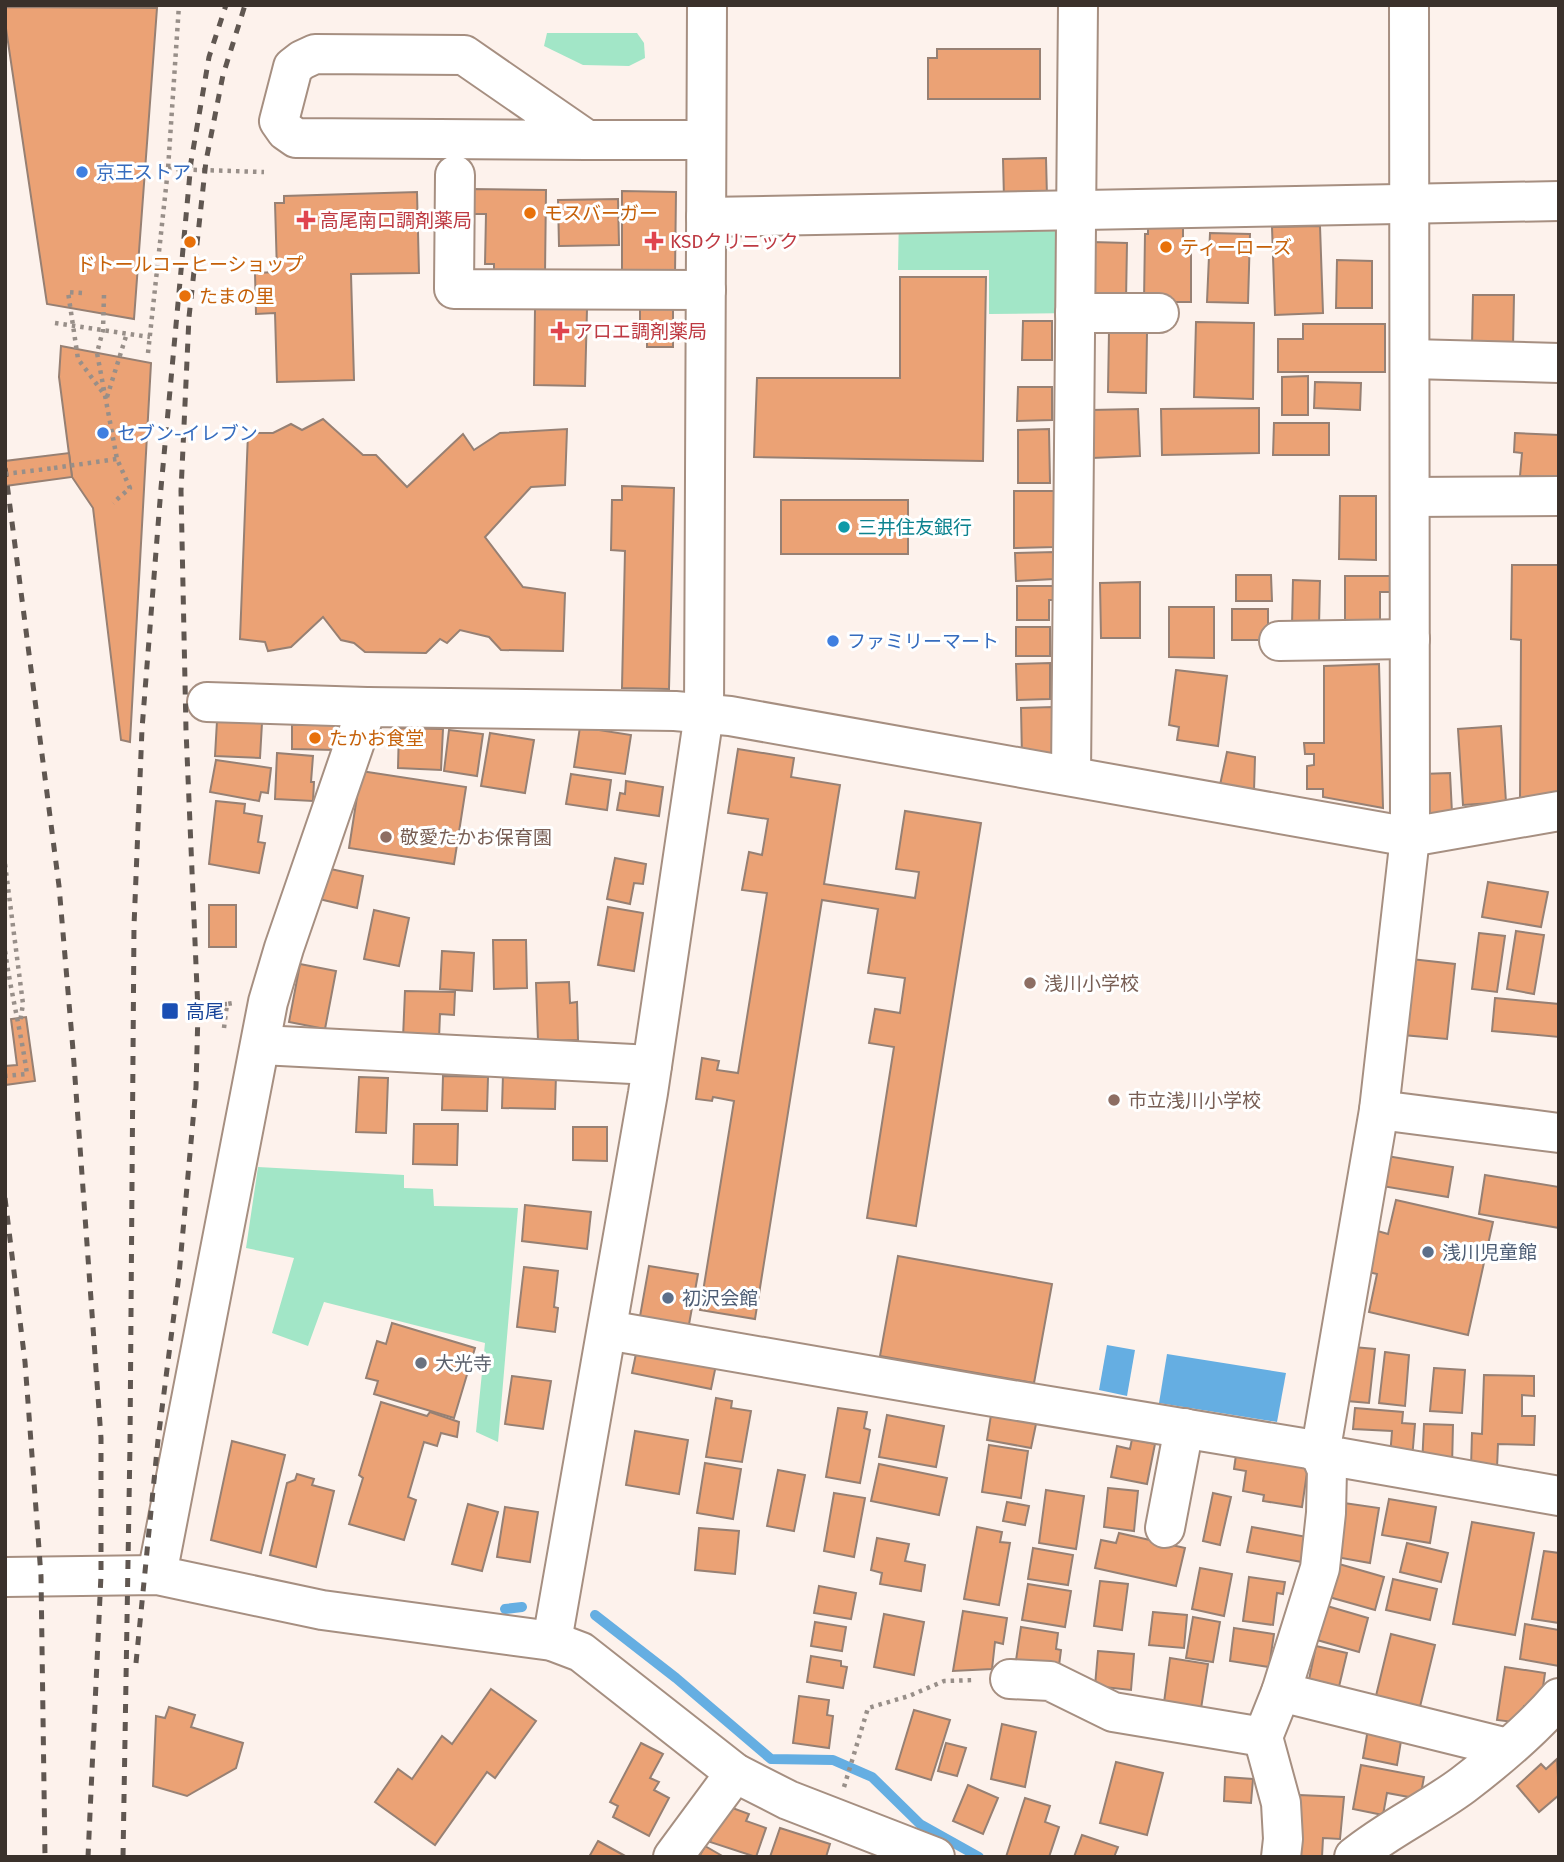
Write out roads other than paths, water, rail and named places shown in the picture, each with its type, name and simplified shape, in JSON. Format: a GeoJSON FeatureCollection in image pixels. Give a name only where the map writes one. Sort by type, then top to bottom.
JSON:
{"type":"FeatureCollection","features":[{"type":"Feature","properties":{"kind":"street"},"geometry":{"type":"LineString","coordinates":[[552,1642],[652,1065],[704,714],[707,5]]}},
{"type":"Feature","properties":{"kind":"street"},"geometry":{"type":"LineString","coordinates":[[1070,775],[1078,5]]}},
{"type":"Feature","properties":{"kind":"street"},"geometry":{"type":"LineString","coordinates":[[1281,1857],[1281,1803],[1263,1737],[1281,1692],[1320,1568],[1326,1513],[1327,1469],[1320,1454],[1379,1110],[1410,837],[1409,5]]}},
{"type":"Feature","properties":{"kind":"street"},"geometry":{"type":"LineString","coordinates":[[587,141],[464,55],[315,54],[293,67],[279,121],[286,131],[296,138],[587,141],[706,140]]}},
{"type":"Feature","properties":{"kind":"street"},"geometry":{"type":"LineString","coordinates":[[455,175],[454,289],[706,290]]}},
{"type":"Feature","properties":{"kind":"street"},"geometry":{"type":"LineString","coordinates":[[706,217],[1559,201]]}},
{"type":"Feature","properties":{"kind":"street"},"geometry":{"type":"LineString","coordinates":[[1075,313],[1159,313]]}},
{"type":"Feature","properties":{"kind":"street"},"geometry":{"type":"LineString","coordinates":[[1411,359],[1559,363]]}},
{"type":"Feature","properties":{"kind":"street"},"geometry":{"type":"LineString","coordinates":[[1410,497],[1559,496]]}},
{"type":"Feature","properties":{"kind":"street"},"geometry":{"type":"LineString","coordinates":[[1279,641],[1410,639]]}},
{"type":"Feature","properties":{"kind":"street"},"geometry":{"type":"LineString","coordinates":[[207,702],[675,711],[730,716],[1410,837],[1559,811]]}},
{"type":"Feature","properties":{"kind":"street"},"geometry":{"type":"LineString","coordinates":[[157,1575],[268,1002],[367,707]]}},
{"type":"Feature","properties":{"kind":"street"},"geometry":{"type":"LineString","coordinates":[[261,1045],[652,1065]]}},
{"type":"Feature","properties":{"kind":"street"},"geometry":{"type":"LineString","coordinates":[[1379,1110],[1559,1133]]}},
{"type":"Feature","properties":{"kind":"street"},"geometry":{"type":"LineString","coordinates":[[607,1330],[1309,1449],[1320,1454],[1559,1496]]}},
{"type":"Feature","properties":{"kind":"street"},"geometry":{"type":"LineString","coordinates":[[1166,1528],[1184,1428]]}},
{"type":"Feature","properties":{"kind":"street"},"geometry":{"type":"LineString","coordinates":[[5,1577],[157,1575],[322,1610],[552,1642],[581,1652],[735,1773],[789,1800],[859,1843],[935,1857]]}},
{"type":"Feature","properties":{"kind":"street"},"geometry":{"type":"LineString","coordinates":[[1010,1679],[1050,1681],[1113,1712],[1263,1737]]}},
{"type":"Feature","properties":{"kind":"street"},"geometry":{"type":"LineString","coordinates":[[1281,1692],[1507,1748]]}},
{"type":"Feature","properties":{"kind":"street"},"geometry":{"type":"LineString","coordinates":[[1354,1857],[1372,1842],[1462,1786],[1536,1726],[1559,1698]]}},
{"type":"Feature","properties":{"kind":"street"},"geometry":{"type":"LineString","coordinates":[[673,1857],[735,1773]]}},
{"type":"Feature","properties":{"kind":"water"},"geometry":{"type":"Polygon","coordinates":[[[1107,1345],[1135,1350],[1127,1396],[1099,1390],[1107,1345]]]}},
{"type":"Feature","properties":{"kind":"water"},"geometry":{"type":"Polygon","coordinates":[[[1167,1354],[1286,1373],[1277,1422],[1159,1403],[1167,1354]]]}},
{"type":"Feature","properties":{"kind":"waterway"},"geometry":{"type":"LineString","coordinates":[[505,1609],[522,1607]]}},
{"type":"Feature","properties":{"kind":"waterway"},"geometry":{"type":"LineString","coordinates":[[595,1615],[676,1678],[771,1759],[833,1760],[872,1777],[920,1824],[979,1857]]}},
{"type":"Feature","properties":{"kind":"railway"},"geometry":{"type":"LineString","coordinates":[[123,1857],[130,1444],[134,926],[142,729],[191,162],[209,57],[226,5]]}},
{"type":"Feature","properties":{"kind":"railway"},"geometry":{"type":"LineString","coordinates":[[136,1663],[158,1440],[179,1275],[196,1087],[198,1012],[186,730],[181,491],[189,317],[206,161],[223,75],[245,5]]}},
{"type":"Feature","properties":{"kind":"railway"},"geometry":{"type":"LineString","coordinates":[[5,468],[59,886],[101,1438],[101,1575],[88,1857]]}},
{"type":"Feature","properties":{"kind":"railway"},"geometry":{"type":"LineString","coordinates":[[5,1198],[25,1362],[41,1576],[45,1857]]}},
{"type":"Feature","properties":{"kind":"place","name":"京王ストア"},"geometry":{"type":"Point","coordinates":[82,172]}},
{"type":"Feature","properties":{"kind":"place","name":"モスバーガー"},"geometry":{"type":"Point","coordinates":[530,213]}},
{"type":"Feature","properties":{"kind":"place","name":"高尾南口調剤薬局"},"geometry":{"type":"Point","coordinates":[306,220]}},
{"type":"Feature","properties":{"kind":"place","name":"KSDクリニック"},"geometry":{"type":"Point","coordinates":[654,241]}},
{"type":"Feature","properties":{"kind":"place","name":"ドトールコーヒーショップ"},"geometry":{"type":"Point","coordinates":[190,242]}},
{"type":"Feature","properties":{"kind":"place","name":"ティーローズ"},"geometry":{"type":"Point","coordinates":[1166,247]}},
{"type":"Feature","properties":{"kind":"place","name":"たまの里"},"geometry":{"type":"Point","coordinates":[185,296]}},
{"type":"Feature","properties":{"kind":"place","name":"アロエ調剤薬局"},"geometry":{"type":"Point","coordinates":[560,331]}},
{"type":"Feature","properties":{"kind":"place","name":"セブン-イレブン"},"geometry":{"type":"Point","coordinates":[103,433]}},
{"type":"Feature","properties":{"kind":"place","name":"三井住友銀行"},"geometry":{"type":"Point","coordinates":[844,527]}},
{"type":"Feature","properties":{"kind":"place","name":"ファミリーマート"},"geometry":{"type":"Point","coordinates":[833,641]}},
{"type":"Feature","properties":{"kind":"place","name":"たかお食堂"},"geometry":{"type":"Point","coordinates":[315,738]}},
{"type":"Feature","properties":{"kind":"place","name":"敬愛たかお保育園"},"geometry":{"type":"Point","coordinates":[386,837]}},
{"type":"Feature","properties":{"kind":"place","name":"浅川小学校"},"geometry":{"type":"Point","coordinates":[1030,983]}},
{"type":"Feature","properties":{"kind":"place","name":"高尾"},"geometry":{"type":"Point","coordinates":[170,1011]}},
{"type":"Feature","properties":{"kind":"place","name":"市立浅川小学校"},"geometry":{"type":"Point","coordinates":[1114,1100]}},
{"type":"Feature","properties":{"kind":"place","name":"浅川児童館"},"geometry":{"type":"Point","coordinates":[1428,1252]}},
{"type":"Feature","properties":{"kind":"place","name":"初沢会館"},"geometry":{"type":"Point","coordinates":[668,1298]}},
{"type":"Feature","properties":{"kind":"place","name":"大光寺"},"geometry":{"type":"Point","coordinates":[421,1363]}}]}
